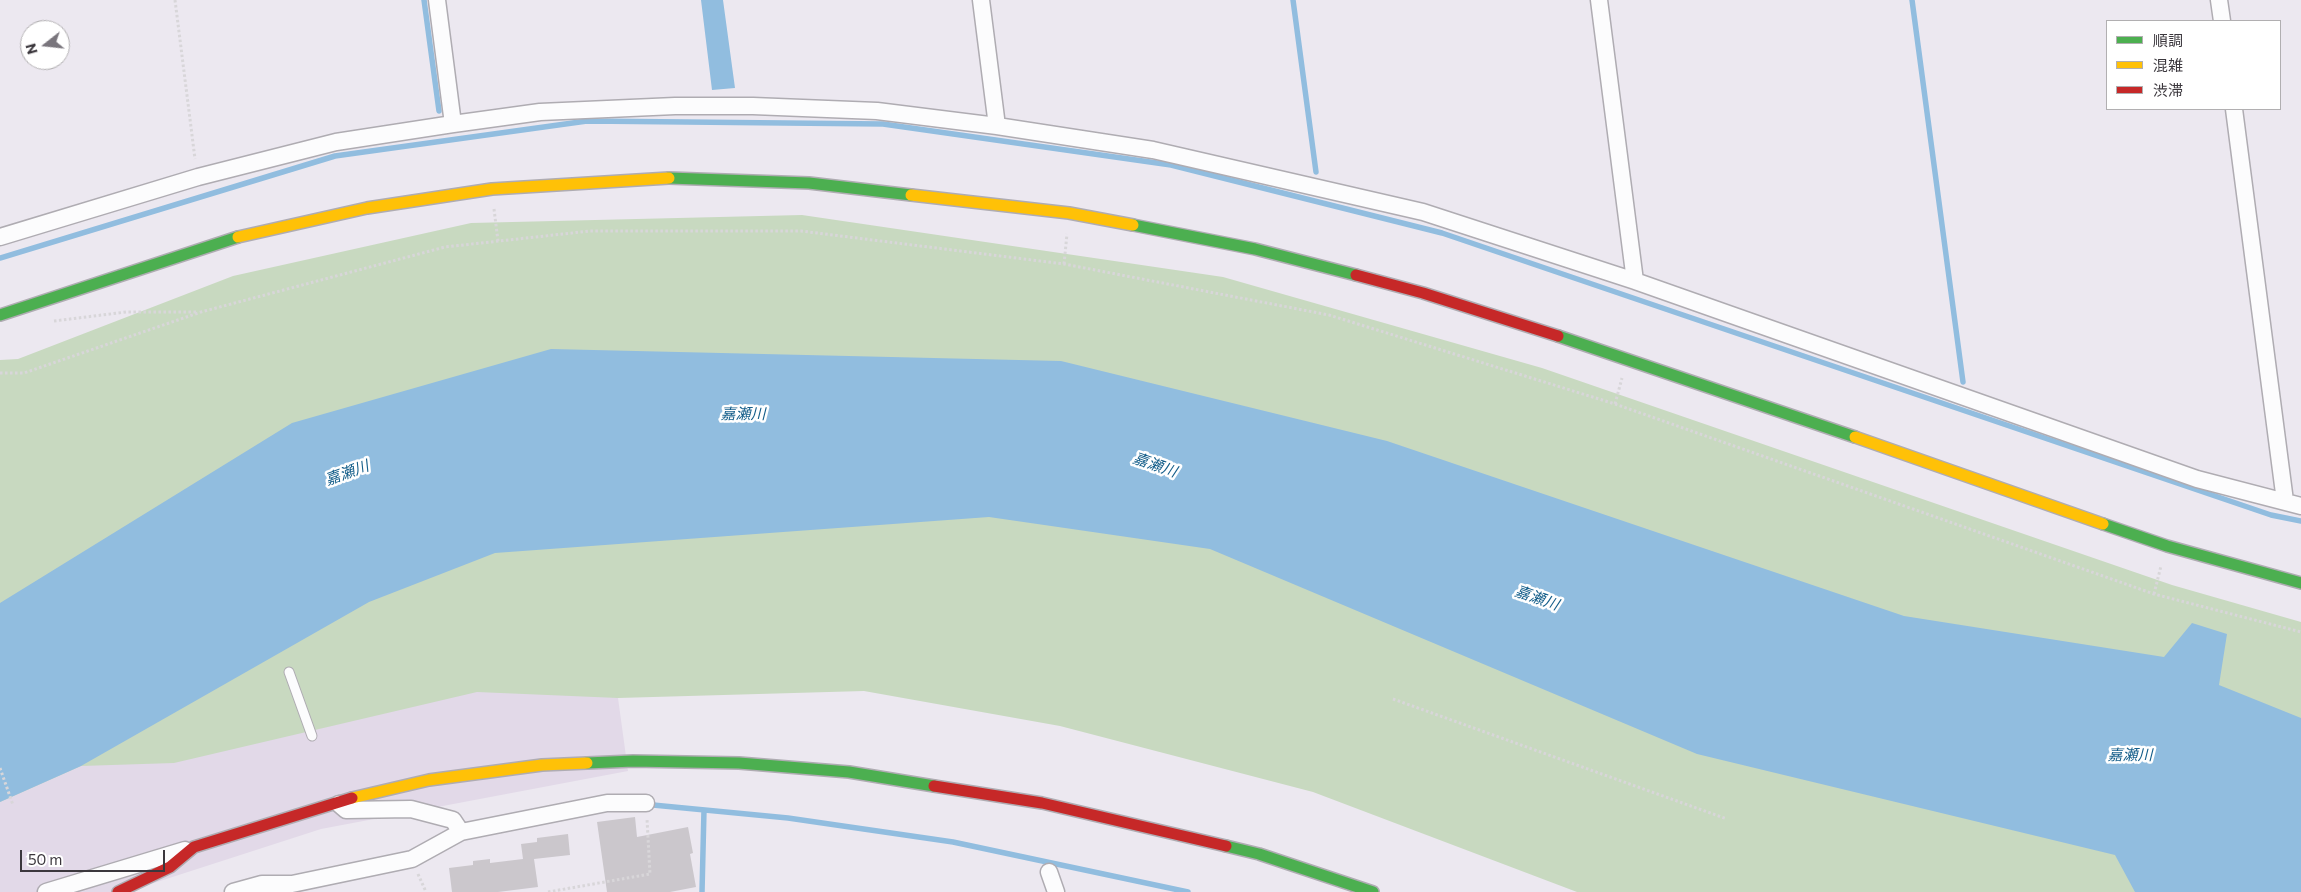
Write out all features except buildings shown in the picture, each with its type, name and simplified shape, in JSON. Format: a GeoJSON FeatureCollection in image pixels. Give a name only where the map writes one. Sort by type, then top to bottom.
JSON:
{"type":"FeatureCollection","features":[{"type":"Feature","properties":{"kind":"street"},"geometry":{"type":"LineString","coordinates":[[437,0],[453,124]]}},
{"type":"Feature","properties":{"kind":"street"},"geometry":{"type":"LineString","coordinates":[[981,0],[997,126]]}},
{"type":"Feature","properties":{"kind":"street"},"geometry":{"type":"LineString","coordinates":[[1599,0],[1635,281]]}},
{"type":"Feature","properties":{"kind":"street"},"geometry":{"type":"LineString","coordinates":[[2219,0],[2222,20]]}},
{"type":"Feature","properties":{"kind":"street"},"geometry":{"type":"LineString","coordinates":[[0,237],[198,177],[336,142],[453,124],[540,112],[753,106],[877,110],[1153,150],[1423,212],[1635,281],[2197,479],[2301,506]]}},
{"type":"Feature","properties":{"kind":"street"},"geometry":{"type":"LineString","coordinates":[[2234,110],[2285,501]]}},
{"type":"Feature","properties":{"kind":"street"},"geometry":{"type":"LineString","coordinates":[[0,315],[243,235],[368,208],[492,189],[657,178],[809,183],[1069,213],[1255,249],[1423,293],[1628,358],[2167,546],[2301,584]]}},
{"type":"Feature","properties":{"kind":"street"},"geometry":{"type":"LineString","coordinates":[[46,892],[337,802],[429,780],[542,765],[633,760],[739,763],[849,772],[1042,803],[1136,823],[1259,854],[1373,892]]}},
{"type":"Feature","properties":{"kind":"street"},"geometry":{"type":"LineString","coordinates":[[337,802],[346,810],[411,809],[453,820],[461,832]]}},
{"type":"Feature","properties":{"kind":"street"},"geometry":{"type":"LineString","coordinates":[[233,892],[262,884],[318,886],[412,859],[461,832],[607,803],[646,803]]}},
{"type":"Feature","properties":{"kind":"street"},"geometry":{"type":"LineString","coordinates":[[118,892],[170,868],[194,847]]}},
{"type":"Feature","properties":{"kind":"street"},"geometry":{"type":"LineString","coordinates":[[1049,872],[1056,892]]}},
{"type":"Feature","properties":{"kind":"lane"},"geometry":{"type":"LineString","coordinates":[[289,672],[312,736]]}},
{"type":"Feature","properties":{"kind":"path"},"geometry":{"type":"LineString","coordinates":[[175,0],[198,177]]}},
{"type":"Feature","properties":{"kind":"path"},"geometry":{"type":"LineString","coordinates":[[492,189],[498,241]]}},
{"type":"Feature","properties":{"kind":"path"},"geometry":{"type":"LineString","coordinates":[[1064,264],[1069,213]]}},
{"type":"Feature","properties":{"kind":"path"},"geometry":{"type":"LineString","coordinates":[[0,373],[24,373],[201,312],[445,247],[590,231],[801,231],[1064,264],[1329,315],[1615,404],[2154,594],[2301,632]]}},
{"type":"Feature","properties":{"kind":"path"},"geometry":{"type":"LineString","coordinates":[[49,322],[126,312],[201,312]]}},
{"type":"Feature","properties":{"kind":"path"},"geometry":{"type":"LineString","coordinates":[[1615,404],[1628,358]]}},
{"type":"Feature","properties":{"kind":"path"},"geometry":{"type":"LineString","coordinates":[[2154,594],[2167,546]]}},
{"type":"Feature","properties":{"kind":"path"},"geometry":{"type":"LineString","coordinates":[[1393,699],[1727,819]]}},
{"type":"Feature","properties":{"kind":"path"},"geometry":{"type":"LineString","coordinates":[[0,768],[13,805]]}},
{"type":"Feature","properties":{"kind":"path"},"geometry":{"type":"LineString","coordinates":[[548,892],[650,874],[646,803]]}},
{"type":"Feature","properties":{"kind":"shaded area"},"geometry":{"type":"Polygon","coordinates":[[[347,502],[618,698],[628,771],[321,829],[126,892],[0,892],[0,702],[347,502]]]}},
{"type":"Feature","properties":{"kind":"green space"},"geometry":{"type":"Polygon","coordinates":[[[802,215],[1223,277],[1542,368],[2172,585],[2301,622],[2301,752],[2161,691],[1066,386],[0,626],[0,360],[18,359],[233,276],[471,223],[802,215]]]}},
{"type":"Feature","properties":{"kind":"green space"},"geometry":{"type":"Polygon","coordinates":[[[992,496],[1235,540],[2148,847],[2161,892],[1577,892],[1313,792],[1060,726],[864,691],[618,698],[477,692],[174,763],[81,766],[0,802],[0,784],[487,538],[992,496]]]}},
{"type":"Feature","properties":{"kind":"water"},"geometry":{"type":"Polygon","coordinates":[[[701,0],[723,0],[735,88],[712,90],[701,0]]]}},
{"type":"Feature","properties":{"kind":"water","name":"嘉瀬川"},"geometry":{"type":"Polygon","coordinates":[[[551,349],[1061,361],[1387,441],[1904,616],[2164,657],[2192,623],[2227,634],[2219,685],[2301,718],[2301,892],[2135,892],[2115,855],[1697,754],[1210,549],[989,517],[495,553],[369,602],[81,766],[0,802],[0,603],[292,423],[551,349]]]}},
{"type":"Feature","properties":{"kind":"waterway"},"geometry":{"type":"LineString","coordinates":[[424,0],[439,111]]}},
{"type":"Feature","properties":{"kind":"waterway"},"geometry":{"type":"LineString","coordinates":[[1293,0],[1316,172]]}},
{"type":"Feature","properties":{"kind":"waterway"},"geometry":{"type":"LineString","coordinates":[[1912,0],[1963,382]]}},
{"type":"Feature","properties":{"kind":"waterway"},"geometry":{"type":"LineString","coordinates":[[0,258],[335,156],[587,121],[883,124],[1171,165],[1442,233],[2271,515],[2301,521]]}},
{"type":"Feature","properties":{"kind":"waterway"},"geometry":{"type":"LineString","coordinates":[[653,805],[788,818],[953,842],[1188,892]]}},
{"type":"Feature","properties":{"kind":"waterway"},"geometry":{"type":"LineString","coordinates":[[702,892],[704,810]]}},
{"type":"Feature","properties":{"kind":"traffic: fast"},"geometry":{"type":"LineString","coordinates":[[669,178],[809,183],[911,195]]}},
{"type":"Feature","properties":{"kind":"traffic: fast"},"geometry":{"type":"LineString","coordinates":[[1133,225],[1255,249],[1356,275]]}},
{"type":"Feature","properties":{"kind":"traffic: fast"},"geometry":{"type":"LineString","coordinates":[[0,315],[238,237]]}},
{"type":"Feature","properties":{"kind":"traffic: fast"},"geometry":{"type":"LineString","coordinates":[[1558,336],[1855,437]]}},
{"type":"Feature","properties":{"kind":"traffic: fast"},"geometry":{"type":"LineString","coordinates":[[2103,524],[2167,546],[2301,583]]}},
{"type":"Feature","properties":{"kind":"traffic: fast"},"geometry":{"type":"LineString","coordinates":[[587,763],[633,761],[739,763],[849,772],[934,786]]}},
{"type":"Feature","properties":{"kind":"traffic: fast"},"geometry":{"type":"LineString","coordinates":[[1226,846],[1259,854],[1373,892]]}},
{"type":"Feature","properties":{"kind":"traffic: slow"},"geometry":{"type":"LineString","coordinates":[[238,237],[367,208],[492,189],[669,178]]}},
{"type":"Feature","properties":{"kind":"traffic: slow"},"geometry":{"type":"LineString","coordinates":[[911,195],[1069,213],[1133,225]]}},
{"type":"Feature","properties":{"kind":"traffic: slow"},"geometry":{"type":"LineString","coordinates":[[1855,437],[2103,524]]}},
{"type":"Feature","properties":{"kind":"traffic: slow"},"geometry":{"type":"LineString","coordinates":[[352,798],[429,780],[542,765],[587,763]]}},
{"type":"Feature","properties":{"kind":"traffic: jam"},"geometry":{"type":"LineString","coordinates":[[1356,275],[1423,293],[1558,336]]}},
{"type":"Feature","properties":{"kind":"traffic: jam"},"geometry":{"type":"LineString","coordinates":[[934,786],[1042,803],[1226,846]]}},
{"type":"Feature","properties":{"kind":"traffic: jam"},"geometry":{"type":"LineString","coordinates":[[118,892],[170,867],[194,847],[352,798]]}}]}
